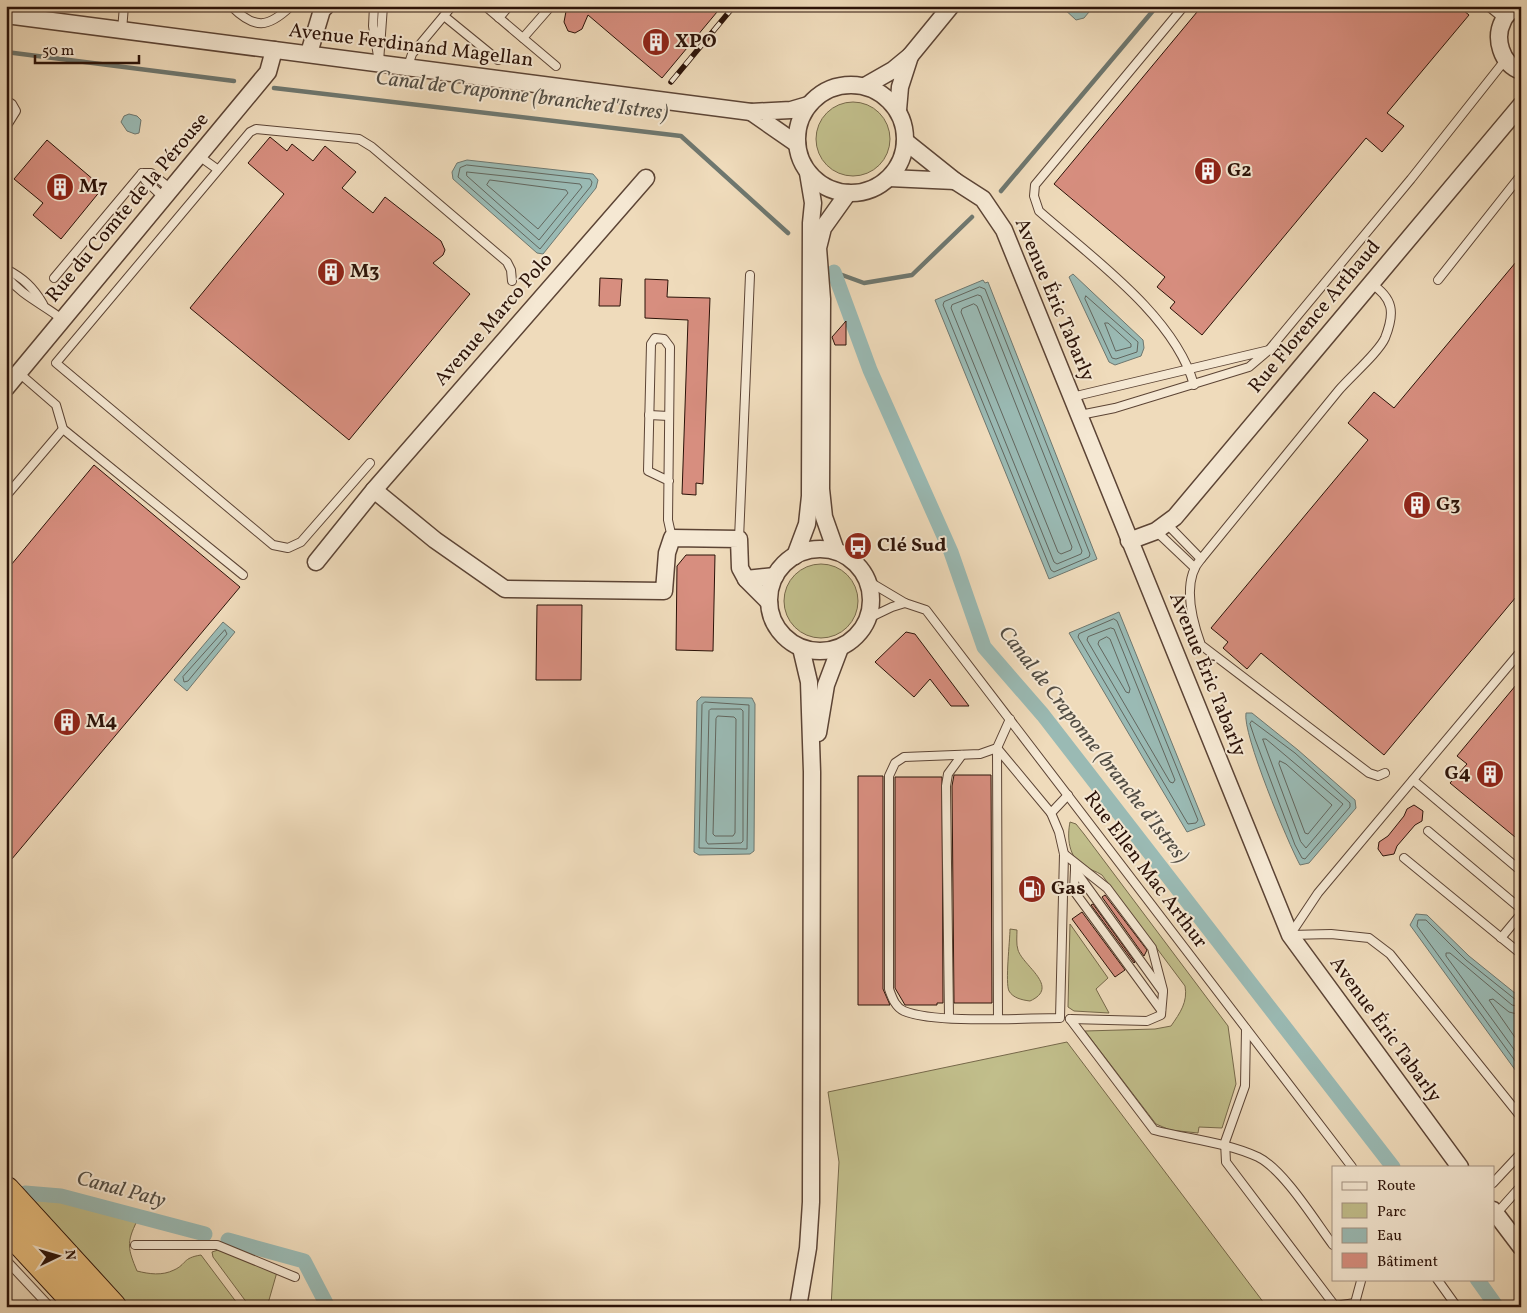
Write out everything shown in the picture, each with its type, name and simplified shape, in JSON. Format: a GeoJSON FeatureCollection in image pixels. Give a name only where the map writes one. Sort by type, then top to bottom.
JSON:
{"type":"FeatureCollection","features":[{"type":"Feature","properties":{"kind":"highway"},"geometry":{"type":"LineString","coordinates":[[6,1191],[112,1307]]}},
{"type":"Feature","properties":{"kind":"highway"},"geometry":{"type":"LineString","coordinates":[[6,1226],[81,1307]]}},
{"type":"Feature","properties":{"kind":"street"},"geometry":{"type":"LineString","coordinates":[[309,53],[322,10],[326,6]]}},
{"type":"Feature","properties":{"kind":"street"},"geometry":{"type":"LineString","coordinates":[[865,86],[893,70],[910,56],[951,6]]}},
{"type":"Feature","properties":{"kind":"street"},"geometry":{"type":"LineString","coordinates":[[1516,6],[1504,19],[1499,30],[1499,46],[1506,59],[1521,71]]}},
{"type":"Feature","properties":{"kind":"street","name":"Avenue Ferdinand Magellan"},"geometry":{"type":"LineString","coordinates":[[6,15],[379,62],[751,112],[791,110],[808,105]]}},
{"type":"Feature","properties":{"kind":"street","name":"Rue du Comte de la Pérouse"},"geometry":{"type":"LineString","coordinates":[[6,388],[268,72],[274,50]]}},
{"type":"Feature","properties":{"kind":"street"},"geometry":{"type":"LineString","coordinates":[[898,110],[900,87],[910,56]]}},
{"type":"Feature","properties":{"kind":"street"},"geometry":{"type":"LineString","coordinates":[[795,556],[807,524],[810,496],[811,223],[813,204],[808,173],[801,159],[797,144],[797,130],[808,105],[820,94],[834,87],[849,84],[865,86],[889,100],[898,110],[904,125],[905,141],[903,155],[889,178],[877,187],[863,192],[848,193],[833,190],[820,183],[808,173]]}},
{"type":"Feature","properties":{"kind":"street","name":"Rue Florence Arthaud"},"geometry":{"type":"LineString","coordinates":[[1130,541],[1161,527],[1175,517],[1521,105]]}},
{"type":"Feature","properties":{"kind":"street","name":"Avenue Ferdinand Magellan"},"geometry":{"type":"LineString","coordinates":[[751,112],[797,144]]}},
{"type":"Feature","properties":{"kind":"street","name":"Avenue Éric Tabarly"},"geometry":{"type":"LineString","coordinates":[[905,141],[955,181],[983,199],[1004,230],[1290,934],[1459,1166]]}},
{"type":"Feature","properties":{"kind":"street","name":"Avenue Marco Polo"},"geometry":{"type":"LineString","coordinates":[[316,562],[374,490],[646,178]]}},
{"type":"Feature","properties":{"kind":"street"},"geometry":{"type":"LineString","coordinates":[[889,178],[955,181]]}},
{"type":"Feature","properties":{"kind":"street"},"geometry":{"type":"LineString","coordinates":[[836,551],[824,518],[821,490],[822,299],[818,248],[823,228],[848,193]]}},
{"type":"Feature","properties":{"kind":"street"},"geometry":{"type":"LineString","coordinates":[[374,490],[435,540],[505,590],[664,592],[667,553],[672,538],[739,539],[740,568],[746,578],[769,602]]}},
{"type":"Feature","properties":{"kind":"street"},"geometry":{"type":"LineString","coordinates":[[808,550],[836,551],[855,562],[868,580],[871,593],[869,618],[862,631],[852,641],[840,648],[814,652],[788,641],[778,630],[772,617],[769,602],[775,576],[783,565],[795,556],[808,550]]}},
{"type":"Feature","properties":{"kind":"street"},"geometry":{"type":"LineString","coordinates":[[746,578],[775,576]]}},
{"type":"Feature","properties":{"kind":"street"},"geometry":{"type":"LineString","coordinates":[[798,1307],[808,1248],[811,1202],[812,772],[809,682],[801,648]]}},
{"type":"Feature","properties":{"kind":"street"},"geometry":{"type":"LineString","coordinates":[[812,772],[826,686],[840,648]]}},
{"type":"Feature","properties":{"kind":"street"},"geometry":{"type":"LineString","coordinates":[[1495,1212],[1519,1241]]}},
{"type":"Feature","properties":{"kind":"lane"},"geometry":{"type":"LineString","coordinates":[[122,30],[124,6]]}},
{"type":"Feature","properties":{"kind":"lane"},"geometry":{"type":"LineString","coordinates":[[232,6],[256,24],[268,24],[291,6]]}},
{"type":"Feature","properties":{"kind":"lane"},"geometry":{"type":"LineString","coordinates":[[374,6],[373,26],[379,62]]}},
{"type":"Feature","properties":{"kind":"lane"},"geometry":{"type":"LineString","coordinates":[[379,62],[383,6]]}},
{"type":"Feature","properties":{"kind":"lane"},"geometry":{"type":"LineString","coordinates":[[408,66],[412,54],[452,6]]}},
{"type":"Feature","properties":{"kind":"lane"},"geometry":{"type":"LineString","coordinates":[[486,6],[556,66]]}},
{"type":"Feature","properties":{"kind":"lane"},"geometry":{"type":"LineString","coordinates":[[499,18],[509,6]]}},
{"type":"Feature","properties":{"kind":"lane"},"geometry":{"type":"LineString","coordinates":[[523,38],[551,6]]}},
{"type":"Feature","properties":{"kind":"lane"},"geometry":{"type":"LineString","coordinates":[[1184,6],[1036,185],[1034,196],[1039,211],[1130,291],[1152,314],[1190,369],[1194,385]]}},
{"type":"Feature","properties":{"kind":"lane"},"geometry":{"type":"LineString","coordinates":[[1488,6],[1504,19]]}},
{"type":"Feature","properties":{"kind":"lane"},"geometry":{"type":"LineString","coordinates":[[444,16],[498,60]]}},
{"type":"Feature","properties":{"kind":"lane"},"geometry":{"type":"LineString","coordinates":[[1080,415],[1194,385],[1248,367],[1269,350],[1418,172],[1506,59]]}},
{"type":"Feature","properties":{"kind":"lane"},"geometry":{"type":"LineString","coordinates":[[6,100],[12,104],[16,111],[6,127]]}},
{"type":"Feature","properties":{"kind":"lane"},"geometry":{"type":"LineString","coordinates":[[370,462],[301,542],[288,548],[273,545],[56,363],[217,169],[250,132],[256,129],[359,140],[372,147],[507,262],[511,270],[512,281]]}},
{"type":"Feature","properties":{"kind":"lane"},"geometry":{"type":"LineString","coordinates":[[199,156],[217,169]]}},
{"type":"Feature","properties":{"kind":"lane"},"geometry":{"type":"LineString","coordinates":[[54,278],[142,173],[151,173],[167,194]]}},
{"type":"Feature","properties":{"kind":"lane"},"geometry":{"type":"LineString","coordinates":[[1438,280],[1521,175]]}},
{"type":"Feature","properties":{"kind":"lane"},"geometry":{"type":"LineString","coordinates":[[6,269],[23,278],[35,289],[43,304]]}},
{"type":"Feature","properties":{"kind":"lane"},"geometry":{"type":"LineString","coordinates":[[739,539],[750,275]]}},
{"type":"Feature","properties":{"kind":"lane"},"geometry":{"type":"LineString","coordinates":[[6,276],[29,298],[43,304],[63,320]]}},
{"type":"Feature","properties":{"kind":"lane"},"geometry":{"type":"LineString","coordinates":[[1370,283],[1380,290],[1391,302],[1392,312],[1384,339],[1340,389],[1194,567],[1190,580],[1193,623],[1201,645],[1370,773],[1378,776],[1385,773]]}},
{"type":"Feature","properties":{"kind":"lane"},"geometry":{"type":"LineString","coordinates":[[669,481],[648,471],[651,344],[655,338],[664,338],[670,348],[669,481],[668,520],[672,538]]}},
{"type":"Feature","properties":{"kind":"lane"},"geometry":{"type":"LineString","coordinates":[[1072,397],[1269,350]]}},
{"type":"Feature","properties":{"kind":"lane"},"geometry":{"type":"LineString","coordinates":[[19,373],[56,405],[62,429],[243,575]]}},
{"type":"Feature","properties":{"kind":"lane"},"geometry":{"type":"LineString","coordinates":[[649,415],[669,416]]}},
{"type":"Feature","properties":{"kind":"lane"},"geometry":{"type":"LineString","coordinates":[[6,496],[62,429]]}},
{"type":"Feature","properties":{"kind":"lane"},"geometry":{"type":"LineString","coordinates":[[1161,527],[1201,559]]}},
{"type":"Feature","properties":{"kind":"lane"},"geometry":{"type":"LineString","coordinates":[[1161,527],[1194,567]]}},
{"type":"Feature","properties":{"kind":"lane","name":"Rue Ellen Mac Arthur"},"geometry":{"type":"LineString","coordinates":[[868,580],[905,603],[926,610],[1351,1166]]}},
{"type":"Feature","properties":{"kind":"lane"},"geometry":{"type":"LineString","coordinates":[[869,618],[905,603]]}},
{"type":"Feature","properties":{"kind":"lane"},"geometry":{"type":"LineString","coordinates":[[1290,934],[1318,893],[1521,651]]}},
{"type":"Feature","properties":{"kind":"lane"},"geometry":{"type":"LineString","coordinates":[[998,1018],[997,748],[1010,720]]}},
{"type":"Feature","properties":{"kind":"lane"},"geometry":{"type":"LineString","coordinates":[[997,748],[980,754],[904,757],[895,763],[889,776],[889,989],[893,1001],[903,1010],[949,1017],[1060,1018],[1148,1022],[1160,1015],[1163,992],[1152,948],[1107,888],[1075,868]]}},
{"type":"Feature","properties":{"kind":"lane"},"geometry":{"type":"LineString","coordinates":[[997,748],[1051,813],[1059,832],[1064,854],[1060,1018]]}},
{"type":"Feature","properties":{"kind":"lane"},"geometry":{"type":"LineString","coordinates":[[949,1017],[946,786],[948,774],[962,755]]}},
{"type":"Feature","properties":{"kind":"lane"},"geometry":{"type":"LineString","coordinates":[[1412,780],[1521,871]]}},
{"type":"Feature","properties":{"kind":"lane"},"geometry":{"type":"LineString","coordinates":[[1051,813],[1068,795]]}},
{"type":"Feature","properties":{"kind":"lane"},"geometry":{"type":"LineString","coordinates":[[1428,831],[1521,909]]}},
{"type":"Feature","properties":{"kind":"lane"},"geometry":{"type":"LineString","coordinates":[[1064,854],[1163,992]]}},
{"type":"Feature","properties":{"kind":"lane"},"geometry":{"type":"LineString","coordinates":[[1404,858],[1521,954]]}},
{"type":"Feature","properties":{"kind":"lane"},"geometry":{"type":"LineString","coordinates":[[1075,868],[1074,891],[1161,1010]]}},
{"type":"Feature","properties":{"kind":"lane"},"geometry":{"type":"LineString","coordinates":[[1501,938],[1521,914]]}},
{"type":"Feature","properties":{"kind":"lane"},"geometry":{"type":"LineString","coordinates":[[1290,934],[1331,934],[1369,938],[1390,954],[1521,1117]]}},
{"type":"Feature","properties":{"kind":"lane"},"geometry":{"type":"LineString","coordinates":[[1070,1019],[1154,1130],[1225,1146],[1259,1158],[1279,1173],[1332,1243]]}},
{"type":"Feature","properties":{"kind":"lane"},"geometry":{"type":"LineString","coordinates":[[1246,1029],[1245,1086],[1225,1146],[1226,1162],[1335,1306],[1355,1303],[1360,1280]]}},
{"type":"Feature","properties":{"kind":"lane"},"geometry":{"type":"LineString","coordinates":[[1494,1182],[1521,1153]]}},
{"type":"Feature","properties":{"kind":"lane"},"geometry":{"type":"LineString","coordinates":[[1495,1212],[1521,1186]]}},
{"type":"Feature","properties":{"kind":"lane"},"geometry":{"type":"LineString","coordinates":[[135,1245],[217,1245],[295,1277]]}},
{"type":"Feature","properties":{"kind":"lane"},"geometry":{"type":"LineString","coordinates":[[6,1260],[50,1307]]}},
{"type":"Feature","properties":{"kind":"lane"},"geometry":{"type":"LineString","coordinates":[[1437,1280],[1457,1307]]}},
{"type":"Feature","properties":{"kind":"green space"},"geometry":{"type":"Polygon","coordinates":[[[853,102],[867,105],[879,113],[887,125],[890,139],[887,153],[879,165],[867,173],[853,176],[839,173],[827,165],[819,153],[816,139],[819,125],[827,113],[839,105],[853,102]]]}},
{"type":"Feature","properties":{"kind":"green space"},"geometry":{"type":"Polygon","coordinates":[[[821,564],[835,567],[847,575],[855,587],[858,601],[855,615],[847,627],[835,635],[821,638],[807,635],[795,627],[787,615],[784,601],[787,587],[795,575],[807,567],[821,564]]]}},
{"type":"Feature","properties":{"kind":"green space"},"geometry":{"type":"Polygon","coordinates":[[[1070,822],[1076,824],[1084,834],[1228,1026],[1236,1084],[1222,1128],[1199,1127],[1198,1133],[1170,1130],[1156,1124],[1085,1031],[1155,1029],[1171,1026],[1182,1007],[1186,992],[1185,986],[1102,875],[1084,866],[1075,857],[1069,840],[1070,822]]]}},
{"type":"Feature","properties":{"kind":"green space"},"geometry":{"type":"Polygon","coordinates":[[[1070,924],[1108,978],[1096,989],[1109,1013],[1074,1011],[1068,1007],[1070,924]]]}},
{"type":"Feature","properties":{"kind":"green space"},"geometry":{"type":"Polygon","coordinates":[[[1010,929],[1017,930],[1018,950],[1038,976],[1041,983],[1042,989],[1039,995],[1030,1001],[1015,997],[1009,991],[1010,929]]]}},
{"type":"Feature","properties":{"kind":"green space"},"geometry":{"type":"Polygon","coordinates":[[[1067,1042],[1267,1307],[831,1307],[839,1162],[828,1092],[1067,1042]]]}},
{"type":"Feature","properties":{"kind":"green space"},"geometry":{"type":"Polygon","coordinates":[[[30,1196],[57,1198],[137,1221],[131,1235],[130,1251],[137,1271],[151,1274],[169,1272],[178,1268],[188,1259],[201,1255],[240,1307],[131,1307],[30,1196]]]}},
{"type":"Feature","properties":{"kind":"green space"},"geometry":{"type":"Polygon","coordinates":[[[218,1250],[277,1272],[267,1307],[250,1307],[213,1257],[212,1252],[218,1250]]]}},
{"type":"Feature","properties":{"kind":"water"},"geometry":{"type":"Polygon","coordinates":[[[1061,6],[1094,6],[1084,18],[1076,20],[1061,6]]]}},
{"type":"Feature","properties":{"kind":"water"},"geometry":{"type":"Polygon","coordinates":[[[129,114],[137,116],[141,120],[139,133],[135,134],[127,131],[121,122],[124,116],[129,114]]]}},
{"type":"Feature","properties":{"kind":"water"},"geometry":{"type":"Polygon","coordinates":[[[467,160],[593,174],[598,180],[596,188],[543,254],[537,253],[453,179],[452,172],[457,163],[467,160]]]}},
{"type":"Feature","properties":{"kind":"water"},"geometry":{"type":"Polygon","coordinates":[[[1073,274],[1143,340],[1144,348],[1141,356],[1115,365],[1109,362],[1069,277],[1073,274]]]}},
{"type":"Feature","properties":{"kind":"water"},"geometry":{"type":"Polygon","coordinates":[[[983,280],[985,283],[988,282],[1097,559],[1049,579],[935,300],[983,280]]]}},
{"type":"Feature","properties":{"kind":"water"},"geometry":{"type":"Polygon","coordinates":[[[1119,612],[1205,825],[1187,832],[1069,633],[1119,612]]]}},
{"type":"Feature","properties":{"kind":"water"},"geometry":{"type":"Polygon","coordinates":[[[223,622],[235,632],[187,691],[174,680],[223,622]]]}},
{"type":"Feature","properties":{"kind":"water"},"geometry":{"type":"Polygon","coordinates":[[[701,697],[752,698],[755,704],[754,851],[750,854],[699,855],[694,852],[697,701],[701,697]]]}},
{"type":"Feature","properties":{"kind":"water"},"geometry":{"type":"Polygon","coordinates":[[[1246,713],[1252,713],[1355,800],[1356,808],[1309,863],[1300,865],[1286,835],[1258,764],[1251,742],[1246,713]]]}},
{"type":"Feature","properties":{"kind":"water"},"geometry":{"type":"Polygon","coordinates":[[[1416,914],[1427,915],[1469,956],[1521,998],[1521,1078],[1410,925],[1416,914]]]}},
{"type":"Feature","properties":{"kind":"building","name":"XPO"},"geometry":{"type":"Polygon","coordinates":[[[567,6],[722,6],[662,78],[588,15],[582,29],[575,33],[568,31],[564,22],[567,6]]]}},
{"type":"Feature","properties":{"kind":"building","name":"G2"},"geometry":{"type":"Polygon","coordinates":[[[1202,6],[1458,6],[1469,15],[1387,113],[1404,126],[1382,152],[1366,138],[1202,335],[1170,308],[1175,302],[1157,287],[1165,277],[1054,184],[1202,6]]]}},
{"type":"Feature","properties":{"kind":"building","name":"M3"},"geometry":{"type":"Polygon","coordinates":[[[270,137],[287,151],[292,144],[313,161],[325,146],[356,172],[342,188],[373,213],[385,197],[441,241],[445,250],[443,255],[433,263],[470,294],[349,440],[190,308],[284,194],[248,163],[270,137]]]}},
{"type":"Feature","properties":{"kind":"building","name":"M7"},"geometry":{"type":"Polygon","coordinates":[[[47,140],[95,181],[93,183],[101,190],[61,239],[33,215],[43,203],[14,179],[47,140]]]}},
{"type":"Feature","properties":{"kind":"building","name":"G3"},"geometry":{"type":"Polygon","coordinates":[[[1521,256],[1521,591],[1384,755],[1261,653],[1247,669],[1223,648],[1228,642],[1211,628],[1368,440],[1348,423],[1374,392],[1394,408],[1521,256]]]}},
{"type":"Feature","properties":{"kind":"building"},"geometry":{"type":"Polygon","coordinates":[[[600,278],[622,279],[620,306],[599,306],[600,278]]]}},
{"type":"Feature","properties":{"kind":"building"},"geometry":{"type":"Polygon","coordinates":[[[645,279],[668,280],[667,297],[710,298],[703,484],[696,483],[696,495],[682,494],[688,320],[645,318],[645,279]]]}},
{"type":"Feature","properties":{"kind":"building"},"geometry":{"type":"Polygon","coordinates":[[[846,321],[846,345],[835,345],[832,337],[846,321]]]}},
{"type":"Feature","properties":{"kind":"building","name":"M4"},"geometry":{"type":"Polygon","coordinates":[[[94,465],[240,587],[6,866],[6,571],[94,465]]]}},
{"type":"Feature","properties":{"kind":"building"},"geometry":{"type":"Polygon","coordinates":[[[686,555],[715,555],[713,651],[676,650],[677,566],[686,555]]]}},
{"type":"Feature","properties":{"kind":"building"},"geometry":{"type":"Polygon","coordinates":[[[537,605],[582,605],[581,680],[536,680],[537,605]]]}},
{"type":"Feature","properties":{"kind":"building"},"geometry":{"type":"Polygon","coordinates":[[[906,632],[915,634],[969,706],[951,706],[930,679],[914,697],[875,662],[906,632]]]}},
{"type":"Feature","properties":{"kind":"building","name":"G4"},"geometry":{"type":"Polygon","coordinates":[[[1521,679],[1521,842],[1450,783],[1467,764],[1457,756],[1521,679]]]}},
{"type":"Feature","properties":{"kind":"building"},"geometry":{"type":"Polygon","coordinates":[[[954,775],[991,775],[992,1003],[954,1003],[952,786],[954,775]]]}},
{"type":"Feature","properties":{"kind":"building"},"geometry":{"type":"Polygon","coordinates":[[[858,776],[883,776],[883,989],[890,1005],[858,1005],[858,776]]]}},
{"type":"Feature","properties":{"kind":"building"},"geometry":{"type":"Polygon","coordinates":[[[895,777],[942,777],[943,1003],[937,1003],[937,1005],[905,1005],[895,988],[895,777]]]}},
{"type":"Feature","properties":{"kind":"building"},"geometry":{"type":"Polygon","coordinates":[[[1414,805],[1423,811],[1422,821],[1415,825],[1397,846],[1394,854],[1383,856],[1378,849],[1379,842],[1388,836],[1404,816],[1407,809],[1414,805]]]}},
{"type":"Feature","properties":{"kind":"building"},"geometry":{"type":"Polygon","coordinates":[[[1105,895],[1147,950],[1144,956],[1102,897],[1105,895]]]}},
{"type":"Feature","properties":{"kind":"building"},"geometry":{"type":"Polygon","coordinates":[[[1093,904],[1135,962],[1134,963],[1091,905],[1093,904]]]}},
{"type":"Feature","properties":{"kind":"building"},"geometry":{"type":"Polygon","coordinates":[[[1082,912],[1125,970],[1115,977],[1072,919],[1082,912]]]}},
{"type":"Feature","properties":{"kind":"waterway"},"geometry":{"type":"LineString","coordinates":[[1001,191],[1157,6]]}},
{"type":"Feature","properties":{"kind":"waterway","name":"Canal de Craponne (branche d'Istres)"},"geometry":{"type":"LineString","coordinates":[[6,52],[234,81]]}},
{"type":"Feature","properties":{"kind":"waterway","name":"Canal de Craponne (branche d'Istres)"},"geometry":{"type":"LineString","coordinates":[[274,88],[681,136],[788,233]]}},
{"type":"Feature","properties":{"kind":"waterway"},"geometry":{"type":"LineString","coordinates":[[834,272],[864,283],[912,275],[972,217]]}},
{"type":"Feature","properties":{"kind":"waterway","name":"Canal de Craponne (branche d'Istres)"},"geometry":{"type":"LineString","coordinates":[[834,272],[870,370],[951,552],[984,647],[1043,715],[1392,1166]]}},
{"type":"Feature","properties":{"kind":"waterway","name":"Canal Paty"},"geometry":{"type":"LineString","coordinates":[[25,1193],[61,1196],[205,1234]]}},
{"type":"Feature","properties":{"kind":"waterway","name":"Canal Paty"},"geometry":{"type":"LineString","coordinates":[[228,1240],[304,1261],[328,1307]]}},
{"type":"Feature","properties":{"kind":"waterway","name":"Canal de Craponne (branche d'Istres)"},"geometry":{"type":"LineString","coordinates":[[1478,1280],[1497,1307]]}},
{"type":"Feature","properties":{"kind":"railway"},"geometry":{"type":"LineString","coordinates":[[671,82],[734,6]]}},
{"type":"Feature","properties":{"kind":"place","name":"XPO"},"geometry":{"type":"Point","coordinates":[656,42]}},
{"type":"Feature","properties":{"kind":"place","name":"G2"},"geometry":{"type":"Point","coordinates":[1208,171]}},
{"type":"Feature","properties":{"kind":"place","name":"M7"},"geometry":{"type":"Point","coordinates":[60,187]}},
{"type":"Feature","properties":{"kind":"place","name":"M3"},"geometry":{"type":"Point","coordinates":[331,272]}},
{"type":"Feature","properties":{"kind":"place","name":"G3"},"geometry":{"type":"Point","coordinates":[1417,505]}},
{"type":"Feature","properties":{"kind":"place","name":"Clé Sud"},"geometry":{"type":"Point","coordinates":[858,546]}},
{"type":"Feature","properties":{"kind":"place","name":"M4"},"geometry":{"type":"Point","coordinates":[67,722]}},
{"type":"Feature","properties":{"kind":"place","name":"G4"},"geometry":{"type":"Point","coordinates":[1490,774]}},
{"type":"Feature","properties":{"kind":"place","name":"Gas"},"geometry":{"type":"Point","coordinates":[1032,889]}}]}
